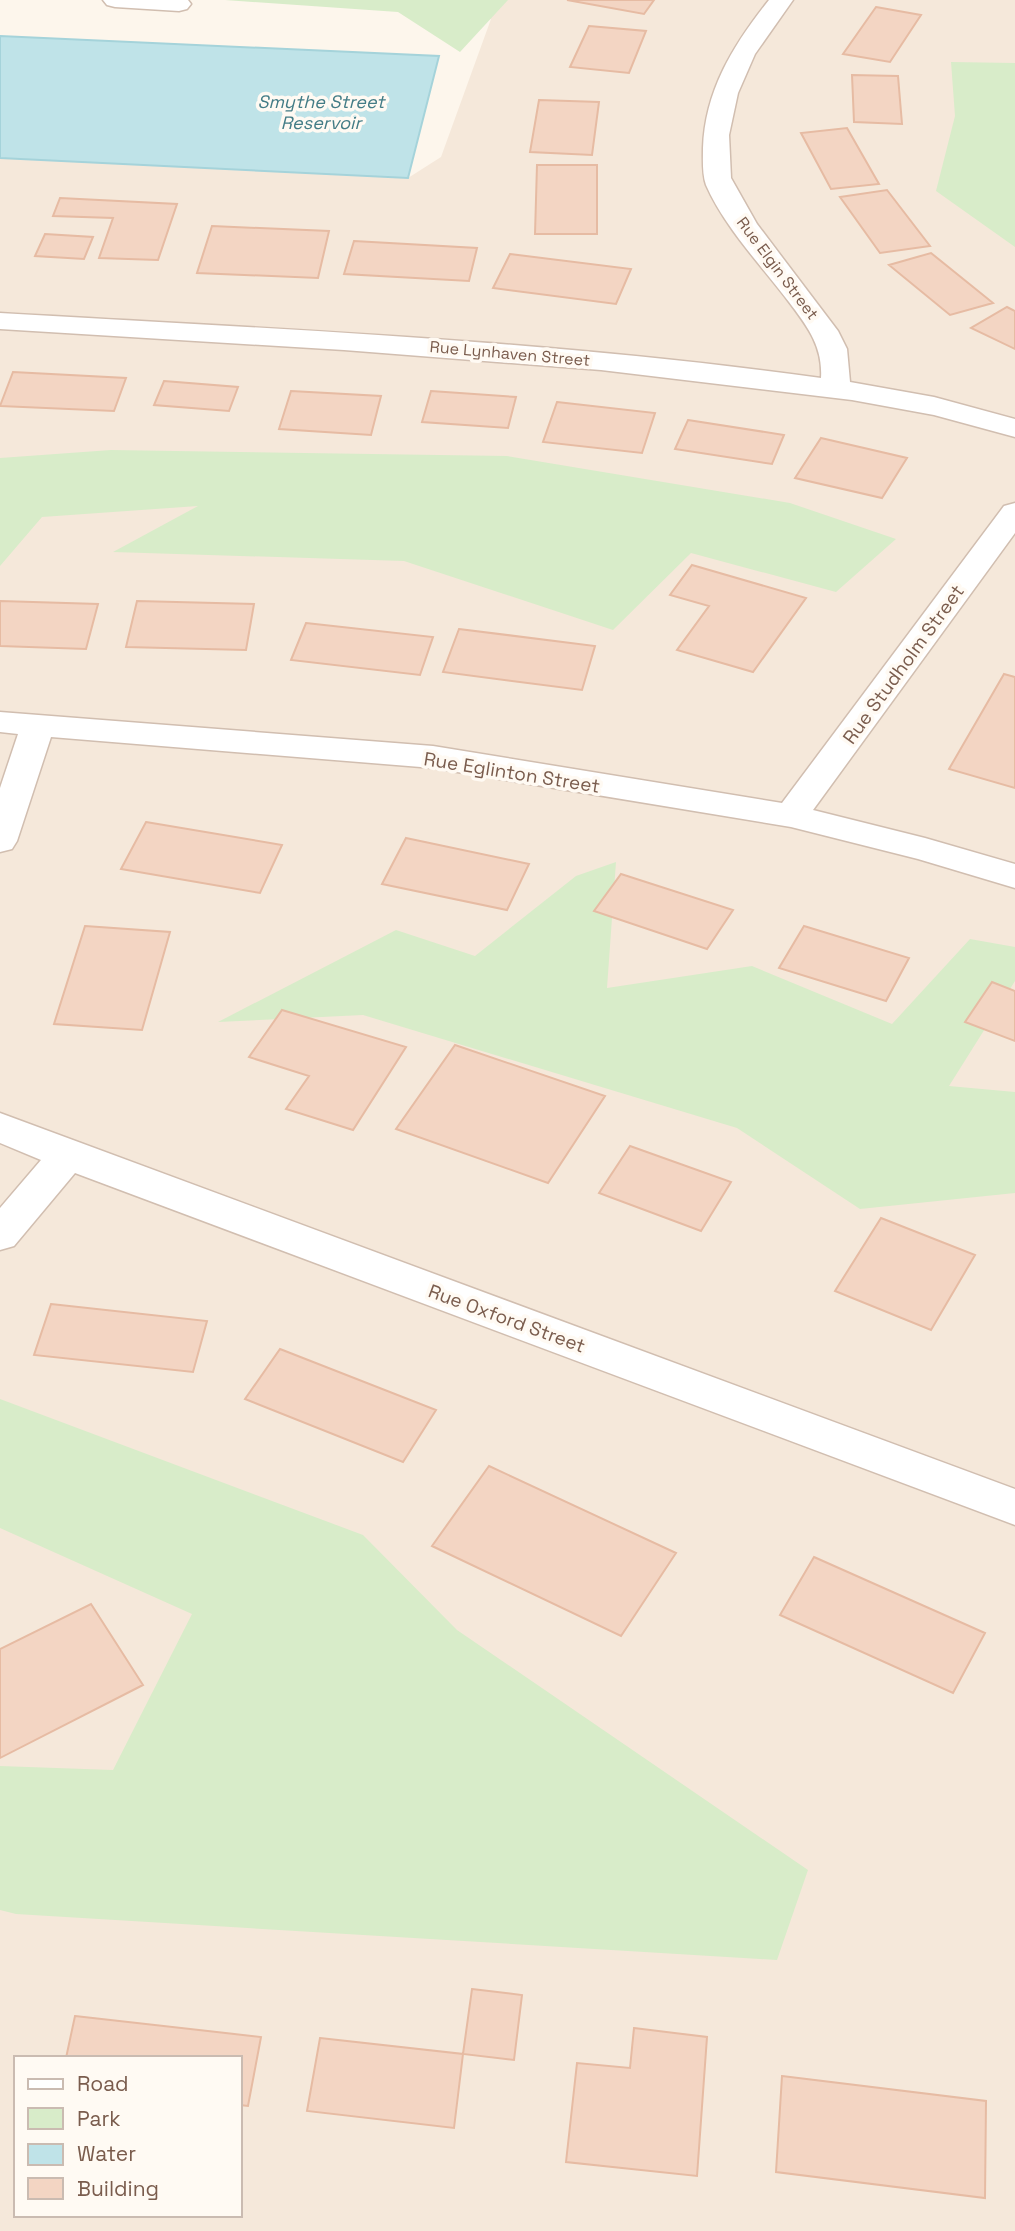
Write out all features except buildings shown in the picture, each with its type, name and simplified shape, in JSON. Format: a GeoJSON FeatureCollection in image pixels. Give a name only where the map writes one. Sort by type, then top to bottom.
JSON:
{"type":"FeatureCollection","features":[{"type":"Feature","properties":{"kind":"street"},"geometry":{"type":"LineString","coordinates":[[115,0],[180,4]]}},
{"type":"Feature","properties":{"kind":"street","name":"Rue Elgin Street"},"geometry":{"type":"LineString","coordinates":[[781,0],[754,34],[727,85],[715,131],[718,181],[749,234],[828,336],[837,361],[835,386]]}},
{"type":"Feature","properties":{"kind":"street","name":"Rue Lynhaven Street"},"geometry":{"type":"LineString","coordinates":[[0,321],[479,349],[835,386],[969,414],[1015,428]]}},
{"type":"Feature","properties":{"kind":"street","name":"Rue Studholm Street"},"geometry":{"type":"LineString","coordinates":[[791,816],[1015,512]]}},
{"type":"Feature","properties":{"kind":"street","name":"Rue Eglinton Street"},"geometry":{"type":"LineString","coordinates":[[0,722],[433,757],[791,816],[925,849],[1015,876]]}},
{"type":"Feature","properties":{"kind":"street"},"geometry":{"type":"LineString","coordinates":[[0,841],[38,724]]}},
{"type":"Feature","properties":{"kind":"street","name":"Rue Oxford Street"},"geometry":{"type":"LineString","coordinates":[[0,1127],[68,1156],[1015,1507]]}},
{"type":"Feature","properties":{"kind":"street"},"geometry":{"type":"LineString","coordinates":[[0,1235],[68,1156]]}},
{"type":"Feature","properties":{"kind":"shaded area"},"geometry":{"type":"Polygon","coordinates":[[[303,0],[1015,0],[1015,2231],[0,2231],[0,158],[408,178],[441,157],[491,19],[303,0]]]}},
{"type":"Feature","properties":{"kind":"green space"},"geometry":{"type":"Polygon","coordinates":[[[225,0],[508,0],[460,52],[398,12],[225,0]]]}},
{"type":"Feature","properties":{"kind":"green space"},"geometry":{"type":"Polygon","coordinates":[[[951,62],[1015,63],[1015,247],[936,191],[955,116],[951,62]]]}},
{"type":"Feature","properties":{"kind":"green space"},"geometry":{"type":"Polygon","coordinates":[[[111,450],[507,456],[790,503],[896,539],[836,592],[691,553],[613,630],[404,561],[113,552],[198,506],[42,517],[0,566],[0,458],[111,450]]]}},
{"type":"Feature","properties":{"kind":"green space"},"geometry":{"type":"Polygon","coordinates":[[[616,862],[607,988],[752,966],[892,1024],[970,939],[1015,947],[1015,981],[949,1086],[1015,1092],[1015,1193],[860,1209],[737,1128],[363,1015],[218,1022],[396,930],[475,956],[576,876],[616,862]]]}},
{"type":"Feature","properties":{"kind":"green space"},"geometry":{"type":"Polygon","coordinates":[[[0,1399],[363,1535],[457,1630],[808,1870],[777,1960],[16,1914],[0,1910],[0,1766],[113,1770],[192,1614],[0,1528],[0,1399]]]}},
{"type":"Feature","properties":{"kind":"water","name":"Smythe Street Reservoir"},"geometry":{"type":"Polygon","coordinates":[[[0,36],[439,56],[408,178],[0,158],[0,36]]]}}]}
